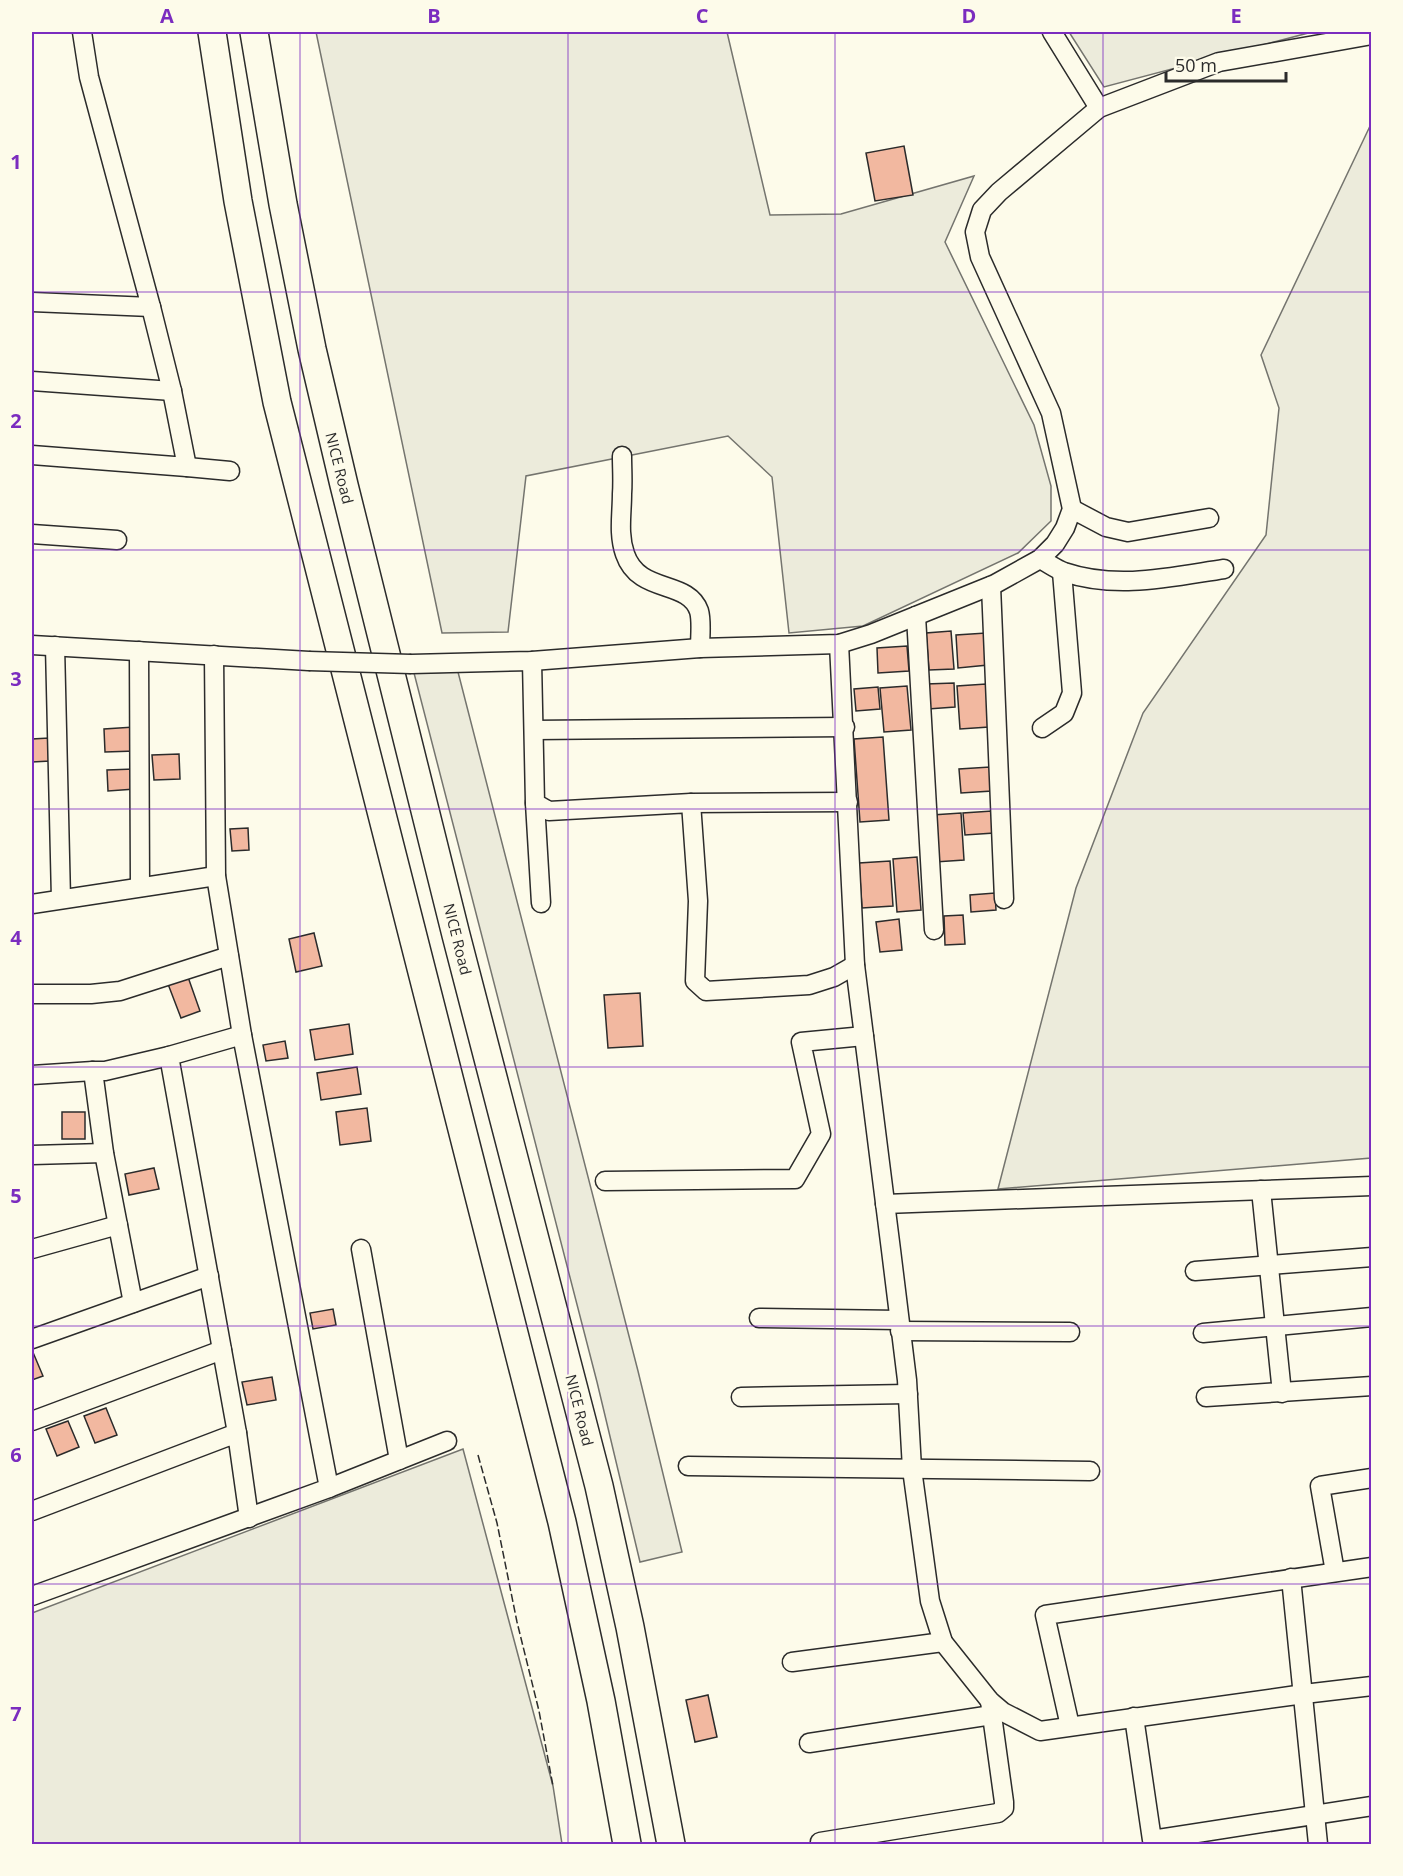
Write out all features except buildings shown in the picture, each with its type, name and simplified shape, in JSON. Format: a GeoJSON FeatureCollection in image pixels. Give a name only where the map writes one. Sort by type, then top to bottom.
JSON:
{"type":"FeatureCollection","features":[{"type":"Feature","properties":{"kind":"highway"},"geometry":{"type":"LineString","coordinates":[[212,32],[237,201],[278,402],[562,1522],[600,1701],[627,1845]]}},
{"type":"Feature","properties":{"kind":"highway","name":"NICE Road"},"geometry":{"type":"LineString","coordinates":[[254,32],[283,204],[312,349],[346,496],[451,912],[599,1486],[630,1627],[671,1845]]}},
{"type":"Feature","properties":{"kind":"street"},"geometry":{"type":"LineString","coordinates":[[82,32],[89,77],[172,391],[188,467]]}},
{"type":"Feature","properties":{"kind":"street"},"geometry":{"type":"LineString","coordinates":[[1052,32],[1099,108]]}},
{"type":"Feature","properties":{"kind":"street"},"geometry":{"type":"LineString","coordinates":[[32,645],[309,661],[411,664],[532,661],[700,648],[839,644],[991,586],[1040,559],[1055,544],[1065,528],[1072,509],[1051,413],[980,257],[975,232],[982,210],[999,192],[1099,108],[1219,62],[1371,35]]}},
{"type":"Feature","properties":{"kind":"street"},"geometry":{"type":"LineString","coordinates":[[32,302],[150,307]]}},
{"type":"Feature","properties":{"kind":"street"},"geometry":{"type":"LineString","coordinates":[[32,381],[172,391]]}},
{"type":"Feature","properties":{"kind":"street"},"geometry":{"type":"LineString","coordinates":[[32,455],[230,471]]}},
{"type":"Feature","properties":{"kind":"street"},"geometry":{"type":"LineString","coordinates":[[622,456],[621,537],[625,555],[633,569],[648,581],[680,591],[691,599],[699,611],[700,648]]}},
{"type":"Feature","properties":{"kind":"street"},"geometry":{"type":"LineString","coordinates":[[1072,509],[1106,527],[1128,532],[1209,518]]}},
{"type":"Feature","properties":{"kind":"street"},"geometry":{"type":"LineString","coordinates":[[32,534],[117,540]]}},
{"type":"Feature","properties":{"kind":"street"},"geometry":{"type":"LineString","coordinates":[[1040,559],[1062,572],[1094,580],[1140,582],[1224,569]]}},
{"type":"Feature","properties":{"kind":"street"},"geometry":{"type":"LineString","coordinates":[[1042,728],[1064,713],[1072,693],[1062,572]]}},
{"type":"Feature","properties":{"kind":"street"},"geometry":{"type":"LineString","coordinates":[[991,586],[1004,899]]}},
{"type":"Feature","properties":{"kind":"street"},"geometry":{"type":"LineString","coordinates":[[916,616],[934,930]]}},
{"type":"Feature","properties":{"kind":"street"},"geometry":{"type":"LineString","coordinates":[[820,1842],[999,1813],[1004,1808],[991,1708],[943,1642],[930,1601],[912,1469],[908,1394],[900,1325],[855,965],[845,727],[839,644]]}},
{"type":"Feature","properties":{"kind":"street"},"geometry":{"type":"LineString","coordinates":[[55,646],[61,899]]}},
{"type":"Feature","properties":{"kind":"street"},"geometry":{"type":"LineString","coordinates":[[139,651],[140,887]]}},
{"type":"Feature","properties":{"kind":"street"},"geometry":{"type":"LineString","coordinates":[[214,655],[216,876],[242,1035],[329,1488]]}},
{"type":"Feature","properties":{"kind":"street"},"geometry":{"type":"LineString","coordinates":[[532,661],[535,803],[541,903]]}},
{"type":"Feature","properties":{"kind":"street"},"geometry":{"type":"LineString","coordinates":[[534,729],[845,727]]}},
{"type":"Feature","properties":{"kind":"street"},"geometry":{"type":"LineString","coordinates":[[535,803],[549,812],[691,803],[848,802]]}},
{"type":"Feature","properties":{"kind":"street"},"geometry":{"type":"LineString","coordinates":[[691,803],[698,901],[695,981],[706,991],[808,985],[823,982],[855,965]]}},
{"type":"Feature","properties":{"kind":"street"},"geometry":{"type":"LineString","coordinates":[[32,904],[216,876]]}},
{"type":"Feature","properties":{"kind":"street"},"geometry":{"type":"LineString","coordinates":[[32,994],[91,994],[120,991],[229,956]]}},
{"type":"Feature","properties":{"kind":"street"},"geometry":{"type":"LineString","coordinates":[[32,1075],[105,1071],[170,1056],[242,1035]]}},
{"type":"Feature","properties":{"kind":"street"},"geometry":{"type":"LineString","coordinates":[[606,1181],[795,1179],[821,1134],[801,1042],[864,1035]]}},
{"type":"Feature","properties":{"kind":"street"},"geometry":{"type":"LineString","coordinates":[[170,1056],[237,1433],[249,1518]]}},
{"type":"Feature","properties":{"kind":"street"},"geometry":{"type":"LineString","coordinates":[[93,1071],[104,1153],[133,1303]]}},
{"type":"Feature","properties":{"kind":"street"},"geometry":{"type":"LineString","coordinates":[[32,1155],[104,1153]]}},
{"type":"Feature","properties":{"kind":"street"},"geometry":{"type":"LineString","coordinates":[[885,1204],[1371,1186]]}},
{"type":"Feature","properties":{"kind":"street"},"geometry":{"type":"LineString","coordinates":[[1261,1190],[1282,1394]]}},
{"type":"Feature","properties":{"kind":"street"},"geometry":{"type":"LineString","coordinates":[[32,1249],[118,1225]]}},
{"type":"Feature","properties":{"kind":"street"},"geometry":{"type":"LineString","coordinates":[[361,1249],[399,1460]]}},
{"type":"Feature","properties":{"kind":"street"},"geometry":{"type":"LineString","coordinates":[[1195,1271],[1371,1257]]}},
{"type":"Feature","properties":{"kind":"street"},"geometry":{"type":"LineString","coordinates":[[32,1339],[209,1276]]}},
{"type":"Feature","properties":{"kind":"street"},"geometry":{"type":"LineString","coordinates":[[1203,1333],[1371,1317]]}},
{"type":"Feature","properties":{"kind":"street"},"geometry":{"type":"LineString","coordinates":[[759,1318],[1070,1332]]}},
{"type":"Feature","properties":{"kind":"street"},"geometry":{"type":"LineString","coordinates":[[32,1421],[222,1350]]}},
{"type":"Feature","properties":{"kind":"street"},"geometry":{"type":"LineString","coordinates":[[1206,1397],[1282,1394],[1371,1386]]}},
{"type":"Feature","properties":{"kind":"street"},"geometry":{"type":"LineString","coordinates":[[741,1397],[908,1394]]}},
{"type":"Feature","properties":{"kind":"street"},"geometry":{"type":"LineString","coordinates":[[32,1511],[237,1433]]}},
{"type":"Feature","properties":{"kind":"street"},"geometry":{"type":"LineString","coordinates":[[32,1596],[249,1518],[447,1441]]}},
{"type":"Feature","properties":{"kind":"street"},"geometry":{"type":"LineString","coordinates":[[688,1466],[1090,1471]]}},
{"type":"Feature","properties":{"kind":"street"},"geometry":{"type":"LineString","coordinates":[[1335,1572],[1320,1486],[1371,1478]]}},
{"type":"Feature","properties":{"kind":"street"},"geometry":{"type":"LineString","coordinates":[[1070,1726],[1046,1614],[1371,1567]]}},
{"type":"Feature","properties":{"kind":"street"},"geometry":{"type":"LineString","coordinates":[[1291,1578],[1318,1845]]}},
{"type":"Feature","properties":{"kind":"street"},"geometry":{"type":"LineString","coordinates":[[792,1662],[943,1642]]}},
{"type":"Feature","properties":{"kind":"street"},"geometry":{"type":"LineString","coordinates":[[809,1743],[991,1708],[1040,1731],[1371,1686]]}},
{"type":"Feature","properties":{"kind":"street"},"geometry":{"type":"LineString","coordinates":[[1134,1717],[1152,1840],[1371,1806]]}},
{"type":"Feature","properties":{"kind":"shaded area"},"geometry":{"type":"Polygon","coordinates":[[[316,32],[727,32],[770,215],[841,214],[974,176],[945,242],[1034,425],[1051,486],[1051,521],[1018,553],[863,626],[789,633],[772,477],[728,436],[526,476],[508,632],[442,633],[316,32]]]}},
{"type":"Feature","properties":{"kind":"shaded area"},"geometry":{"type":"Polygon","coordinates":[[[1069,32],[1312,32],[1104,87],[1069,32]]]}},
{"type":"Feature","properties":{"kind":"shaded area"},"geometry":{"type":"Polygon","coordinates":[[[1371,124],[1371,1158],[998,1189],[1076,888],[1143,713],[1266,535],[1279,408],[1261,355],[1371,124]]]}},
{"type":"Feature","properties":{"kind":"shaded area"},"geometry":{"type":"Polygon","coordinates":[[[458,672],[638,1371],[682,1552],[640,1562],[597,1382],[414,673],[458,672]]]}},
{"type":"Feature","properties":{"kind":"shaded area"},"geometry":{"type":"Polygon","coordinates":[[[463,1449],[553,1786],[562,1844],[32,1844],[32,1613],[463,1449]]]}},
{"type":"Feature","properties":{"kind":"fence"},"geometry":{"type":"LineString","coordinates":[[478,1455],[497,1523],[517,1622],[539,1711],[553,1786]]}}]}
